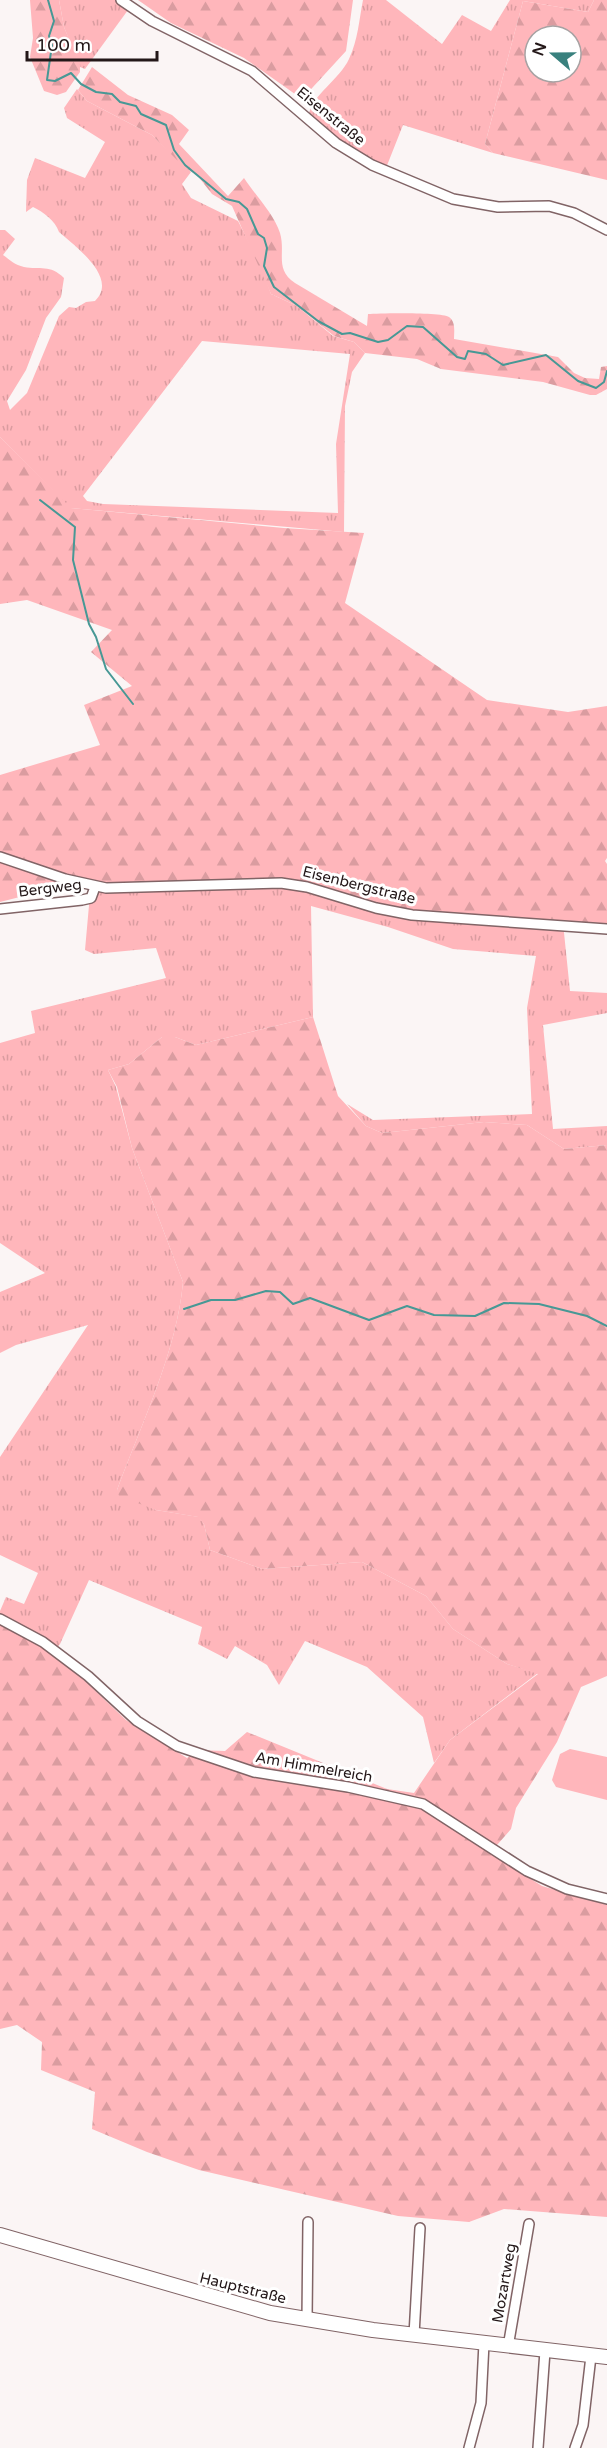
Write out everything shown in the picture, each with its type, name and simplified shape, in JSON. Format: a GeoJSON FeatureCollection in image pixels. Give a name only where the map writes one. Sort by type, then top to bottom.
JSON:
{"type":"FeatureCollection","features":[{"type":"Feature","properties":{"kind":"main road","name":"Hauptstraße"},"geometry":{"type":"LineString","coordinates":[[0,2235],[242,2307],[307,2320],[414,2335],[607,2357]]}},
{"type":"Feature","properties":{"kind":"street","name":"Eisenstraße"},"geometry":{"type":"LineString","coordinates":[[121,0],[145,17],[252,71],[330,138],[372,165],[465,202],[498,207],[549,206],[574,213],[607,230]]}},
{"type":"Feature","properties":{"kind":"street","name":"Eisenbergstraße"},"geometry":{"type":"LineString","coordinates":[[0,857],[95,887],[281,883],[307,887],[376,908],[412,915],[607,929]]}},
{"type":"Feature","properties":{"kind":"street","name":"Bergweg"},"geometry":{"type":"LineString","coordinates":[[0,909],[91,898],[95,887]]}},
{"type":"Feature","properties":{"kind":"street","name":"Am Himmelreich"},"geometry":{"type":"LineString","coordinates":[[0,1619],[43,1642],[88,1676],[137,1721],[177,1746],[254,1772],[348,1787],[423,1804],[527,1871],[567,1889],[607,1899]]}},
{"type":"Feature","properties":{"kind":"street"},"geometry":{"type":"LineString","coordinates":[[307,2320],[308,2222]]}},
{"type":"Feature","properties":{"kind":"street","name":"Mozartweg"},"geometry":{"type":"LineString","coordinates":[[508,2347],[529,2224]]}},
{"type":"Feature","properties":{"kind":"street"},"geometry":{"type":"LineString","coordinates":[[414,2335],[420,2228]]}},
{"type":"Feature","properties":{"kind":"street"},"geometry":{"type":"LineString","coordinates":[[469,2448],[481,2403],[484,2343]]}},
{"type":"Feature","properties":{"kind":"street"},"geometry":{"type":"LineString","coordinates":[[538,2448],[545,2351]]}},
{"type":"Feature","properties":{"kind":"street"},"geometry":{"type":"LineString","coordinates":[[575,2448],[583,2425],[591,2356]]}},
{"type":"Feature","properties":{"kind":"green space"},"geometry":{"type":"Polygon","coordinates":[[[30,0],[59,0],[64,27],[80,65],[80,72],[66,92],[57,95],[44,91],[30,57],[33,38],[30,0]]]}},
{"type":"Feature","properties":{"kind":"green space"},"geometry":{"type":"Polygon","coordinates":[[[59,0],[117,0],[128,10],[85,69],[80,67],[64,27],[59,0]]]}},
{"type":"Feature","properties":{"kind":"green space"},"geometry":{"type":"Polygon","coordinates":[[[138,0],[353,0],[346,51],[302,99],[244,58],[171,23],[138,0]]]}},
{"type":"Feature","properties":{"kind":"green space"},"geometry":{"type":"Polygon","coordinates":[[[363,0],[386,0],[442,44],[462,15],[491,31],[510,0],[594,0],[588,12],[523,1],[485,144],[493,153],[403,125],[386,168],[327,134],[309,115],[320,94],[339,74],[349,59],[363,0]]]}},
{"type":"Feature","properties":{"kind":"green space"},"geometry":{"type":"Polygon","coordinates":[[[594,0],[607,0],[607,180],[493,153],[485,144],[523,1],[588,12],[594,0]]]}},
{"type":"Feature","properties":{"kind":"green space"},"geometry":{"type":"Polygon","coordinates":[[[92,67],[128,95],[172,115],[189,130],[179,144],[228,196],[244,178],[277,226],[282,240],[283,266],[289,278],[295,283],[367,326],[368,314],[444,315],[453,322],[454,339],[558,357],[574,373],[585,378],[599,379],[601,367],[607,366],[607,389],[596,395],[590,395],[543,382],[441,369],[417,359],[365,353],[354,342],[334,336],[297,306],[271,294],[232,206],[212,194],[197,175],[184,167],[152,135],[87,101],[78,90],[92,67]]]}},
{"type":"Feature","properties":{"kind":"green space"},"geometry":{"type":"Polygon","coordinates":[[[77,89],[87,101],[152,135],[191,172],[182,184],[191,198],[238,221],[260,264],[271,294],[297,306],[333,336],[354,342],[365,353],[352,372],[345,406],[344,532],[70,508],[0,437],[0,230],[5,230],[15,239],[3,255],[21,266],[49,269],[64,278],[61,297],[46,318],[26,370],[7,401],[10,410],[27,393],[59,316],[69,307],[76,308],[86,302],[95,301],[101,292],[102,282],[98,273],[84,254],[59,232],[52,220],[45,214],[33,207],[26,212],[27,180],[35,158],[85,178],[105,142],[67,118],[64,108],[77,89]],[[202,341],[83,496],[87,501],[103,504],[338,513],[336,444],[350,354],[202,341]]]}},
{"type":"Feature","properties":{"kind":"green space"},"geometry":{"type":"Polygon","coordinates":[[[0,437],[71,508],[284,528],[364,533],[345,603],[487,700],[568,712],[607,706],[607,858],[605,861],[607,864],[607,925],[397,910],[321,887],[106,885],[83,881],[0,902],[0,775],[100,745],[84,705],[132,686],[91,652],[112,630],[27,600],[0,604],[0,437]]]}},
{"type":"Feature","properties":{"kind":"green space"},"geometry":{"type":"Polygon","coordinates":[[[261,879],[563,923],[570,991],[607,993],[607,1013],[543,1025],[553,1129],[607,1126],[607,1145],[564,1149],[527,1125],[484,1122],[382,1133],[366,1126],[347,1104],[373,1120],[532,1114],[527,1008],[536,956],[453,949],[388,927],[311,906],[313,1017],[196,1045],[175,1037],[162,1037],[129,1064],[108,1070],[116,1087],[132,1148],[183,1282],[174,1334],[166,1361],[117,1490],[156,1510],[199,1517],[204,1524],[210,1550],[262,1569],[362,1562],[426,1596],[453,1629],[507,1664],[538,1673],[450,1740],[434,1763],[423,1717],[367,1667],[305,1641],[279,1685],[267,1665],[235,1646],[227,1659],[198,1644],[202,1627],[89,1580],[60,1644],[52,1654],[0,1623],[0,1611],[6,1597],[24,1604],[38,1573],[0,1555],[0,1457],[88,1325],[16,1345],[0,1353],[0,1292],[45,1273],[0,1243],[0,1043],[35,1033],[31,1011],[166,978],[156,948],[94,954],[85,950],[91,883],[261,879]]]}},
{"type":"Feature","properties":{"kind":"green space"},"geometry":{"type":"Polygon","coordinates":[[[313,1017],[338,1096],[366,1126],[382,1133],[484,1122],[527,1125],[564,1149],[607,1145],[607,1676],[581,1687],[557,1742],[516,1808],[511,1829],[490,1853],[542,1886],[607,1905],[607,2217],[504,2209],[469,2222],[398,2216],[199,2170],[92,2129],[95,2092],[41,2070],[42,2042],[17,2025],[0,2029],[0,1623],[39,1644],[83,1679],[126,1720],[187,1758],[198,1750],[225,1751],[247,1732],[387,1789],[414,1793],[450,1740],[538,1674],[507,1664],[453,1629],[426,1596],[362,1562],[262,1569],[210,1550],[204,1524],[198,1517],[156,1510],[119,1496],[117,1490],[166,1361],[174,1334],[183,1282],[132,1148],[117,1087],[108,1070],[129,1064],[162,1037],[175,1037],[196,1045],[313,1017]]]}},
{"type":"Feature","properties":{"kind":"green space"},"geometry":{"type":"Polygon","coordinates":[[[570,1749],[607,1757],[607,1800],[556,1787],[552,1780],[560,1754],[570,1749]]]}},
{"type":"Feature","properties":{"kind":"waterway"},"geometry":{"type":"LineString","coordinates":[[48,0],[54,21],[49,36],[52,45],[47,80],[55,81],[71,73],[81,84],[96,92],[112,94],[120,102],[136,106],[141,114],[166,125],[174,150],[185,165],[226,199],[239,202],[247,209],[258,234],[264,238],[267,248],[264,266],[274,287],[318,321],[342,334],[350,333],[378,342],[388,340],[407,326],[423,327],[457,357],[465,359],[468,351],[486,354],[503,365],[546,355],[578,381],[596,388],[604,382],[607,371]]}},
{"type":"Feature","properties":{"kind":"waterway"},"geometry":{"type":"LineString","coordinates":[[40,500],[75,527],[73,560],[89,624],[96,637],[106,669],[133,704]]}},
{"type":"Feature","properties":{"kind":"waterway"},"geometry":{"type":"LineString","coordinates":[[184,1309],[211,1300],[235,1300],[266,1291],[280,1292],[293,1304],[310,1298],[369,1320],[407,1306],[434,1315],[475,1316],[504,1303],[539,1304],[587,1316],[607,1326]]}}]}
